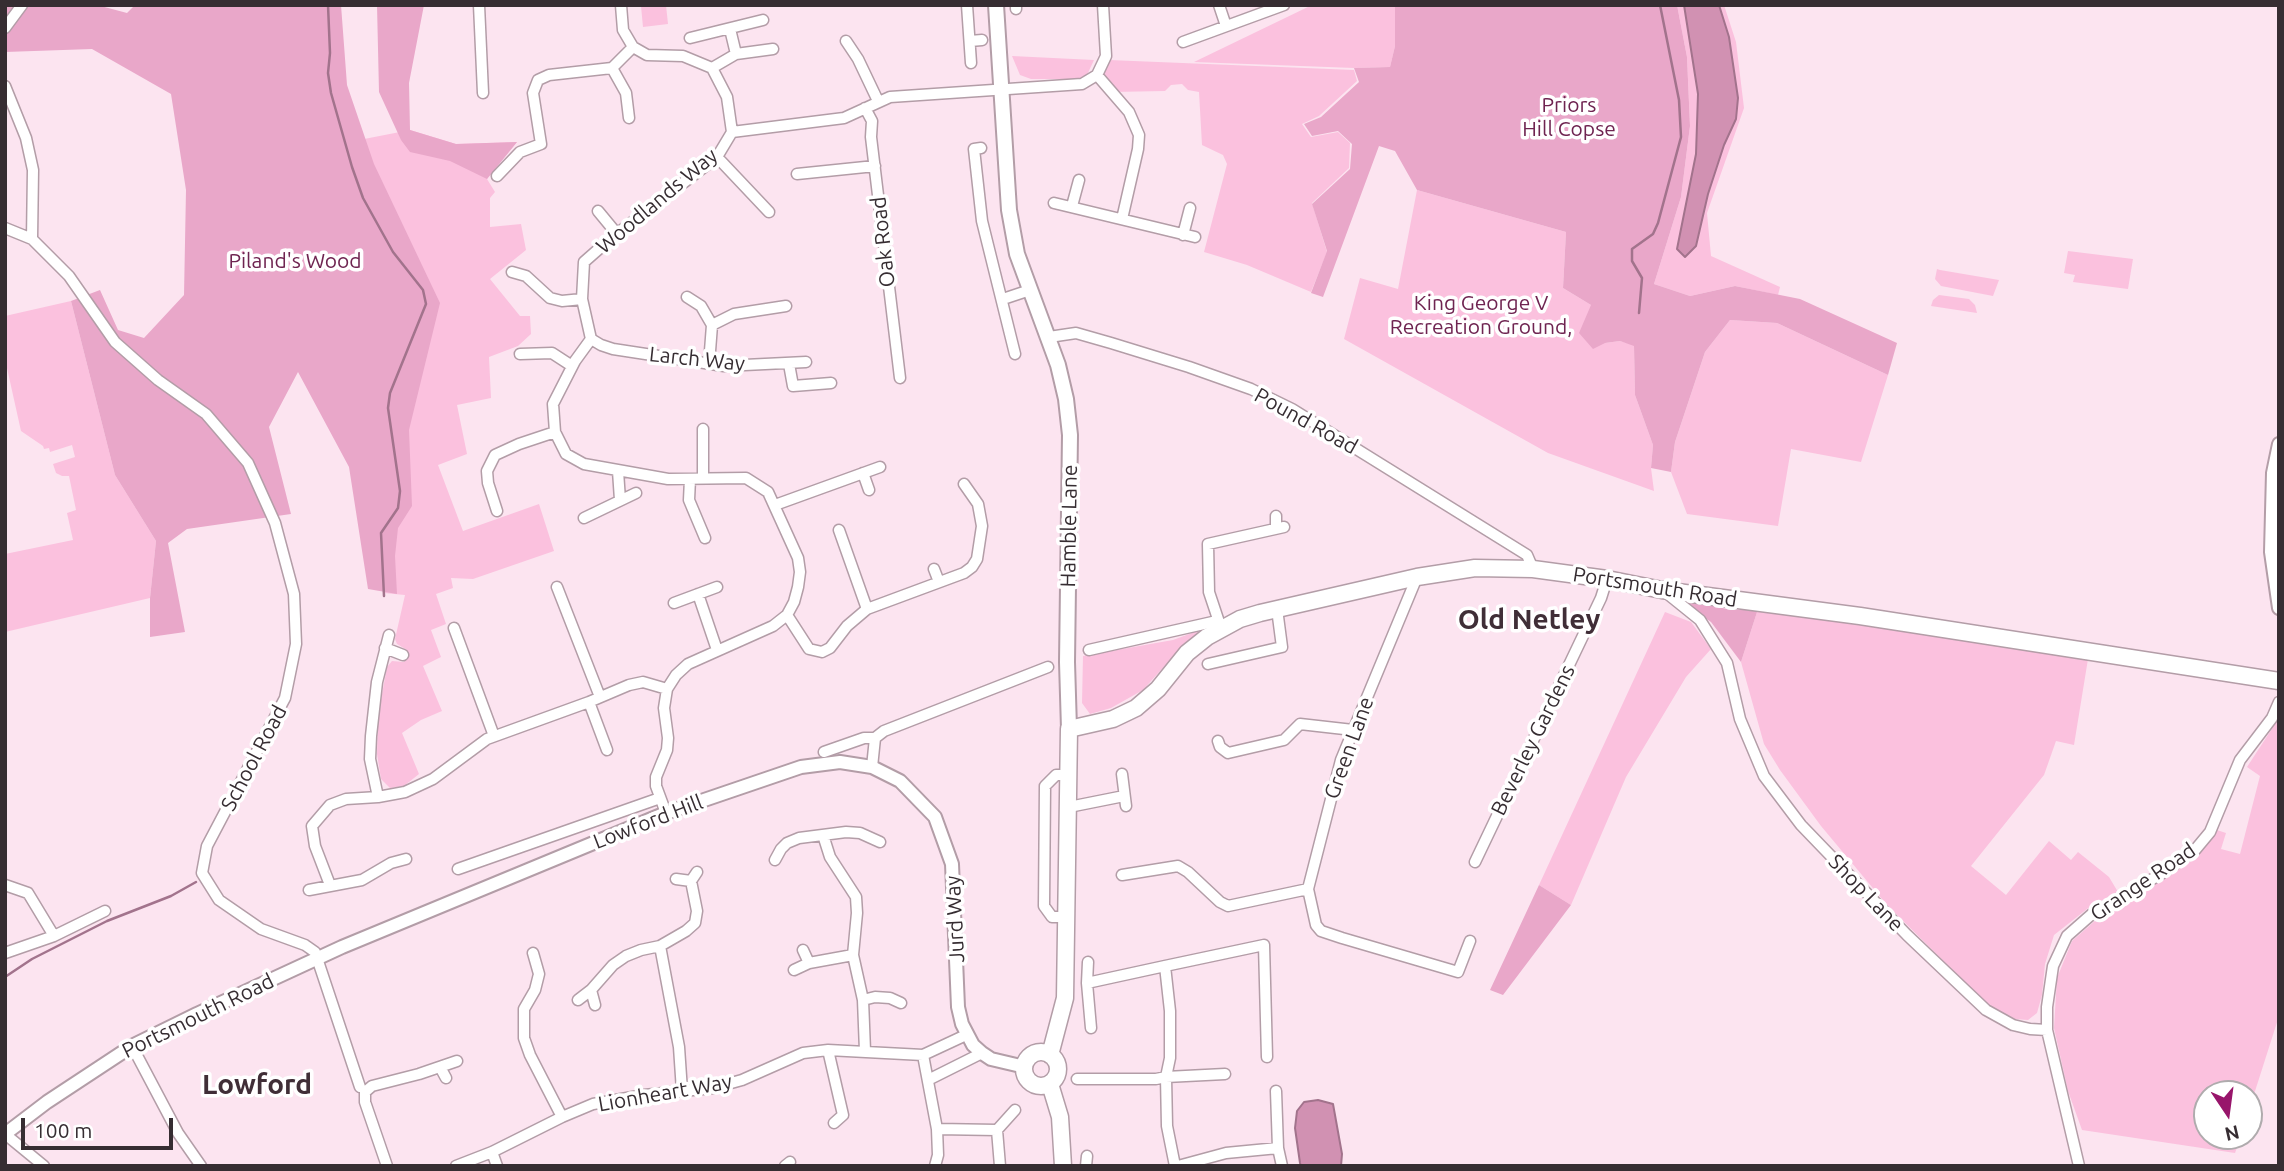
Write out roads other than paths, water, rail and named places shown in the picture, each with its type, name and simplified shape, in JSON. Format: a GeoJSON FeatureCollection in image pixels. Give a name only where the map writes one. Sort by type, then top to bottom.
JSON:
{"type":"FeatureCollection","features":[{"type":"Feature","properties":{"kind":"main road","name":"Hamble Lane"},"geometry":{"type":"LineString","coordinates":[[996,5],[1009,210],[1017,254],[1049,337],[1066,398],[1070,435],[1068,916],[1065,998],[1050,1055]]}},
{"type":"Feature","properties":{"kind":"main road","name":"Portsmouth Road"},"geometry":{"type":"LineString","coordinates":[[1069,729],[1113,719],[1136,708],[1158,689],[1187,653],[1219,625],[1417,577],[1475,568],[1533,569],[1607,579],[1662,590],[1860,616],[2279,681]]}},
{"type":"Feature","properties":{"kind":"main road"},"geometry":{"type":"LineString","coordinates":[[1045,1053],[1056,1062],[1058,1071],[1049,1084],[1039,1086],[1030,1081],[1025,1067],[1034,1054],[1045,1053]]}},
{"type":"Feature","properties":{"kind":"main road"},"geometry":{"type":"LineString","coordinates":[[1049,1084],[1060,1116],[1063,1166]]}},
{"type":"Feature","properties":{"kind":"street"},"geometry":{"type":"LineString","coordinates":[[5,28],[22,5]]}},
{"type":"Feature","properties":{"kind":"street"},"geometry":{"type":"LineString","coordinates":[[479,5],[483,93]]}},
{"type":"Feature","properties":{"kind":"street"},"geometry":{"type":"LineString","coordinates":[[621,5],[623,30],[633,47],[647,55],[684,56],[712,68],[736,54],[773,49]]}},
{"type":"Feature","properties":{"kind":"street"},"geometry":{"type":"LineString","coordinates":[[967,5],[971,63]]}},
{"type":"Feature","properties":{"kind":"street"},"geometry":{"type":"LineString","coordinates":[[732,132],[844,118],[890,97],[1082,84],[1097,75],[1106,55],[1103,5]]}},
{"type":"Feature","properties":{"kind":"street"},"geometry":{"type":"LineString","coordinates":[[1219,5],[1226,26]]}},
{"type":"Feature","properties":{"kind":"street"},"geometry":{"type":"LineString","coordinates":[[1183,42],[1284,5]]}},
{"type":"Feature","properties":{"kind":"street"},"geometry":{"type":"LineString","coordinates":[[690,38],[763,20]]}},
{"type":"Feature","properties":{"kind":"street"},"geometry":{"type":"LineString","coordinates":[[730,29],[736,54]]}},
{"type":"Feature","properties":{"kind":"street"},"geometry":{"type":"LineString","coordinates":[[970,41],[982,40]]}},
{"type":"Feature","properties":{"kind":"street"},"geometry":{"type":"LineString","coordinates":[[846,41],[858,59],[878,101]]}},
{"type":"Feature","properties":{"kind":"street"},"geometry":{"type":"LineString","coordinates":[[497,176],[520,152],[541,144],[533,93],[538,80],[549,75],[612,68],[633,47]]}},
{"type":"Feature","properties":{"kind":"street"},"geometry":{"type":"LineString","coordinates":[[612,68],[626,93],[629,118]]}},
{"type":"Feature","properties":{"kind":"street","name":"Woodlands Way"},"geometry":{"type":"LineString","coordinates":[[591,339],[582,299],[584,262],[716,157],[732,132],[727,97],[712,68]]}},
{"type":"Feature","properties":{"kind":"street"},"geometry":{"type":"LineString","coordinates":[[1097,75],[1129,112],[1139,135],[1122,219]]}},
{"type":"Feature","properties":{"kind":"street"},"geometry":{"type":"LineString","coordinates":[[5,86],[26,138],[33,170],[32,239]]}},
{"type":"Feature","properties":{"kind":"street","name":"Oak Road"},"geometry":{"type":"LineString","coordinates":[[865,108],[872,121],[874,166],[900,378]]}},
{"type":"Feature","properties":{"kind":"street"},"geometry":{"type":"LineString","coordinates":[[982,148],[974,149],[982,221],[1015,354]]}},
{"type":"Feature","properties":{"kind":"street"},"geometry":{"type":"LineString","coordinates":[[716,157],[769,212]]}},
{"type":"Feature","properties":{"kind":"street"},"geometry":{"type":"LineString","coordinates":[[797,174],[874,166]]}},
{"type":"Feature","properties":{"kind":"street"},"geometry":{"type":"LineString","coordinates":[[1072,206],[1079,180]]}},
{"type":"Feature","properties":{"kind":"street"},"geometry":{"type":"LineString","coordinates":[[1054,202],[1195,237]]}},
{"type":"Feature","properties":{"kind":"street"},"geometry":{"type":"LineString","coordinates":[[1183,235],[1189,208]]}},
{"type":"Feature","properties":{"kind":"street"},"geometry":{"type":"LineString","coordinates":[[598,211],[617,234]]}},
{"type":"Feature","properties":{"kind":"street","name":"School Road"},"geometry":{"type":"LineString","coordinates":[[5,228],[32,239],[69,276],[115,342],[158,380],[206,414],[248,463],[275,523],[295,594],[296,644],[285,698],[207,846],[202,873],[219,900],[261,929],[305,945],[315,952],[317,958]]}},
{"type":"Feature","properties":{"kind":"street"},"geometry":{"type":"LineString","coordinates":[[512,272],[526,276],[550,298],[562,302],[582,299]]}},
{"type":"Feature","properties":{"kind":"street"},"geometry":{"type":"LineString","coordinates":[[1003,299],[1030,290]]}},
{"type":"Feature","properties":{"kind":"street"},"geometry":{"type":"LineString","coordinates":[[687,297],[701,306],[712,325],[709,364]]}},
{"type":"Feature","properties":{"kind":"street"},"geometry":{"type":"LineString","coordinates":[[712,325],[734,314],[786,306]]}},
{"type":"Feature","properties":{"kind":"street","name":"Pound Road"},"geometry":{"type":"LineString","coordinates":[[1049,337],[1076,333],[1251,389],[1292,409],[1527,555],[1533,569]]}},
{"type":"Feature","properties":{"kind":"street"},"geometry":{"type":"LineString","coordinates":[[591,339],[572,366],[553,404],[555,432],[566,454],[584,464],[668,479],[746,478],[768,492],[793,545],[800,572],[794,602],[787,615],[773,626],[688,664],[676,675],[667,689],[664,708],[667,750],[656,778],[656,786],[666,813]]}},
{"type":"Feature","properties":{"kind":"street","name":"Larch Way"},"geometry":{"type":"LineString","coordinates":[[591,339],[613,349],[709,364],[745,366],[806,362]]}},
{"type":"Feature","properties":{"kind":"street"},"geometry":{"type":"LineString","coordinates":[[520,354],[552,353],[572,366]]}},
{"type":"Feature","properties":{"kind":"street"},"geometry":{"type":"LineString","coordinates":[[789,363],[793,386],[831,383]]}},
{"type":"Feature","properties":{"kind":"street"},"geometry":{"type":"LineString","coordinates":[[703,429],[703,478]]}},
{"type":"Feature","properties":{"kind":"street"},"geometry":{"type":"LineString","coordinates":[[498,511],[488,483],[490,463],[503,450],[555,432]]}},
{"type":"Feature","properties":{"kind":"street"},"geometry":{"type":"LineString","coordinates":[[2279,444],[2273,473],[2271,552],[2279,608]]}},
{"type":"Feature","properties":{"kind":"street"},"geometry":{"type":"LineString","coordinates":[[775,505],[880,467]]}},
{"type":"Feature","properties":{"kind":"street"},"geometry":{"type":"LineString","coordinates":[[618,471],[620,500]]}},
{"type":"Feature","properties":{"kind":"street"},"geometry":{"type":"LineString","coordinates":[[863,473],[869,490]]}},
{"type":"Feature","properties":{"kind":"street"},"geometry":{"type":"LineString","coordinates":[[690,479],[689,500],[705,538]]}},
{"type":"Feature","properties":{"kind":"street"},"geometry":{"type":"LineString","coordinates":[[787,615],[809,649],[822,652],[830,649],[847,626],[867,609],[964,573],[977,559],[982,526],[978,504],[964,484]]}},
{"type":"Feature","properties":{"kind":"street"},"geometry":{"type":"LineString","coordinates":[[584,518],[636,493]]}},
{"type":"Feature","properties":{"kind":"street"},"geometry":{"type":"LineString","coordinates":[[1089,650],[1219,625],[1209,592],[1208,544],[1280,527],[1276,516]]}},
{"type":"Feature","properties":{"kind":"street"},"geometry":{"type":"LineString","coordinates":[[839,530],[867,609]]}},
{"type":"Feature","properties":{"kind":"street"},"geometry":{"type":"LineString","coordinates":[[934,569],[939,582]]}},
{"type":"Feature","properties":{"kind":"street","name":"Green Lane"},"geometry":{"type":"LineString","coordinates":[[1417,577],[1340,761],[1308,889],[1316,925],[1321,931],[1342,938],[1458,972],[1470,941]]}},
{"type":"Feature","properties":{"kind":"street","name":"Beverley Gardens"},"geometry":{"type":"LineString","coordinates":[[1475,862],[1601,598],[1607,579]]}},
{"type":"Feature","properties":{"kind":"street"},"geometry":{"type":"LineString","coordinates":[[674,603],[717,586]]}},
{"type":"Feature","properties":{"kind":"street"},"geometry":{"type":"LineString","coordinates":[[557,587],[600,697]]}},
{"type":"Feature","properties":{"kind":"street","name":"Shop Lane"},"geometry":{"type":"LineString","coordinates":[[1662,590],[1700,620],[1727,663],[1740,719],[1764,776],[1801,825],[1907,935],[1986,1010],[2013,1025],[2047,1030]]}},
{"type":"Feature","properties":{"kind":"street"},"geometry":{"type":"LineString","coordinates":[[698,594],[717,650]]}},
{"type":"Feature","properties":{"kind":"street"},"geometry":{"type":"LineString","coordinates":[[1208,664],[1282,647],[1277,609]]}},
{"type":"Feature","properties":{"kind":"street"},"geometry":{"type":"LineString","coordinates":[[454,628],[494,736]]}},
{"type":"Feature","properties":{"kind":"street"},"geometry":{"type":"LineString","coordinates":[[378,797],[370,759],[371,736],[377,682],[389,635]]}},
{"type":"Feature","properties":{"kind":"street"},"geometry":{"type":"LineString","coordinates":[[385,648],[403,655]]}},
{"type":"Feature","properties":{"kind":"street"},"geometry":{"type":"LineString","coordinates":[[467,666],[478,661]]}},
{"type":"Feature","properties":{"kind":"street"},"geometry":{"type":"LineString","coordinates":[[824,752],[864,738],[875,738],[884,731],[916,717],[1044,671]]}},
{"type":"Feature","properties":{"kind":"street"},"geometry":{"type":"LineString","coordinates":[[330,885],[315,846],[312,826],[330,805],[346,799],[405,792],[433,779],[494,736],[629,685],[643,682],[667,689]]}},
{"type":"Feature","properties":{"kind":"street"},"geometry":{"type":"LineString","coordinates":[[589,702],[607,750]]}},
{"type":"Feature","properties":{"kind":"street","name":"Grange Road"},"geometry":{"type":"LineString","coordinates":[[2047,1030],[2047,1007],[2053,967],[2067,936],[2092,914],[2161,874],[2195,850],[2210,832],[2240,760],[2272,718],[2279,702]]}},
{"type":"Feature","properties":{"kind":"street"},"geometry":{"type":"LineString","coordinates":[[1218,741],[1220,747],[1228,753],[1284,740],[1300,724],[1353,730]]}},
{"type":"Feature","properties":{"kind":"street"},"geometry":{"type":"LineString","coordinates":[[872,767],[875,738]]}},
{"type":"Feature","properties":{"kind":"street","name":"Lowford Hill"},"geometry":{"type":"LineString","coordinates":[[405,920],[666,813],[802,767],[840,762],[872,767]]}},
{"type":"Feature","properties":{"kind":"street","name":"Jurd Way"},"geometry":{"type":"LineString","coordinates":[[872,767],[900,781],[935,817],[953,864],[958,1007],[966,1035],[982,1053],[999,1062],[1025,1067]]}},
{"type":"Feature","properties":{"kind":"street"},"geometry":{"type":"LineString","coordinates":[[1069,807],[1125,801],[1122,774]]}},
{"type":"Feature","properties":{"kind":"street"},"geometry":{"type":"LineString","coordinates":[[1068,916],[1052,917],[1044,905],[1044,894],[1045,786],[1056,775],[1069,775]]}},
{"type":"Feature","properties":{"kind":"street"},"geometry":{"type":"LineString","coordinates":[[458,869],[660,798]]}},
{"type":"Feature","properties":{"kind":"street"},"geometry":{"type":"LineString","coordinates":[[775,860],[777,846],[799,838],[860,833],[880,842]]}},
{"type":"Feature","properties":{"kind":"street"},"geometry":{"type":"LineString","coordinates":[[823,835],[830,857],[856,897],[853,955],[863,1000],[865,1051]]}},
{"type":"Feature","properties":{"kind":"street"},"geometry":{"type":"LineString","coordinates":[[309,890],[362,880],[391,863],[406,859]]}},
{"type":"Feature","properties":{"kind":"street"},"geometry":{"type":"LineString","coordinates":[[1122,875],[1178,866],[1228,906],[1308,889]]}},
{"type":"Feature","properties":{"kind":"street"},"geometry":{"type":"LineString","coordinates":[[578,1000],[613,965],[641,950],[660,946],[687,931],[695,923],[697,911],[694,876],[676,879]]}},
{"type":"Feature","properties":{"kind":"street"},"geometry":{"type":"LineString","coordinates":[[5,885],[28,893],[54,936]]}},
{"type":"Feature","properties":{"kind":"street"},"geometry":{"type":"LineString","coordinates":[[5,953],[54,936],[105,911]]}},
{"type":"Feature","properties":{"kind":"street","name":"Portsmouth Road"},"geometry":{"type":"LineString","coordinates":[[5,1134],[47,1102],[132,1046],[317,958],[405,920]]}},
{"type":"Feature","properties":{"kind":"street"},"geometry":{"type":"LineString","coordinates":[[1087,983],[1265,945],[1266,1057]]}},
{"type":"Feature","properties":{"kind":"street"},"geometry":{"type":"LineString","coordinates":[[660,946],[678,1047],[682,1091]]}},
{"type":"Feature","properties":{"kind":"street"},"geometry":{"type":"LineString","coordinates":[[803,950],[809,963]]}},
{"type":"Feature","properties":{"kind":"street"},"geometry":{"type":"LineString","coordinates":[[533,953],[539,974],[535,990],[524,1009],[524,1038],[562,1117]]}},
{"type":"Feature","properties":{"kind":"street"},"geometry":{"type":"LineString","coordinates":[[794,970],[809,963],[853,955]]}},
{"type":"Feature","properties":{"kind":"street"},"geometry":{"type":"LineString","coordinates":[[317,958],[360,1087]]}},
{"type":"Feature","properties":{"kind":"street"},"geometry":{"type":"LineString","coordinates":[[1088,962],[1091,1028]]}},
{"type":"Feature","properties":{"kind":"street"},"geometry":{"type":"LineString","coordinates":[[1165,966],[1170,1058],[1166,1077],[1167,1126],[1176,1166],[1226,1153],[1278,1148]]}},
{"type":"Feature","properties":{"kind":"street"},"geometry":{"type":"LineString","coordinates":[[590,990],[595,1005]]}},
{"type":"Feature","properties":{"kind":"street"},"geometry":{"type":"LineString","coordinates":[[863,1000],[891,995],[901,1003]]}},
{"type":"Feature","properties":{"kind":"street"},"geometry":{"type":"LineString","coordinates":[[2047,1030],[2079,1166]]}},
{"type":"Feature","properties":{"kind":"street","name":"Lionheart Way"},"geometry":{"type":"LineString","coordinates":[[456,1166],[593,1104],[713,1088],[742,1080],[803,1053],[828,1050],[923,1055],[966,1035]]}},
{"type":"Feature","properties":{"kind":"street"},"geometry":{"type":"LineString","coordinates":[[132,1046],[178,1133],[201,1166]]}},
{"type":"Feature","properties":{"kind":"street"},"geometry":{"type":"LineString","coordinates":[[828,1050],[848,1116],[834,1123]]}},
{"type":"Feature","properties":{"kind":"street"},"geometry":{"type":"LineString","coordinates":[[928,1080],[982,1053]]}},
{"type":"Feature","properties":{"kind":"street"},"geometry":{"type":"LineString","coordinates":[[923,1055],[937,1129],[938,1155],[935,1166]]}},
{"type":"Feature","properties":{"kind":"street"},"geometry":{"type":"LineString","coordinates":[[387,1166],[365,1102],[365,1092],[372,1086],[457,1061]]}},
{"type":"Feature","properties":{"kind":"street"},"geometry":{"type":"LineString","coordinates":[[440,1067],[446,1078]]}},
{"type":"Feature","properties":{"kind":"street"},"geometry":{"type":"LineString","coordinates":[[1077,1079],[1156,1079],[1225,1074]]}},
{"type":"Feature","properties":{"kind":"street"},"geometry":{"type":"LineString","coordinates":[[1276,1091],[1278,1148],[1282,1166]]}},
{"type":"Feature","properties":{"kind":"street"},"geometry":{"type":"LineString","coordinates":[[1000,1166],[998,1130],[1015,1110]]}},
{"type":"Feature","properties":{"kind":"street"},"geometry":{"type":"LineString","coordinates":[[937,1129],[998,1130]]}},
{"type":"Feature","properties":{"kind":"street"},"geometry":{"type":"LineString","coordinates":[[5,1134],[44,1166]]}},
{"type":"Feature","properties":{"kind":"street"},"geometry":{"type":"LineString","coordinates":[[492,1152],[497,1166]]}},
{"type":"Feature","properties":{"kind":"waterway"},"geometry":{"type":"LineString","coordinates":[[328,5],[328,73],[352,167],[363,198],[393,252],[423,290],[426,304],[390,393],[388,408],[400,491],[398,508],[381,533],[384,596]]}},
{"type":"Feature","properties":{"kind":"waterway"},"geometry":{"type":"LineString","coordinates":[[1639,313],[1642,278],[1632,261],[1632,249],[1653,234],[1658,223],[1681,137],[1679,100],[1660,5]]}},
{"type":"Feature","properties":{"kind":"waterway"},"geometry":{"type":"LineString","coordinates":[[5,977],[32,959],[107,921],[171,896],[196,882]]}},
{"type":"Feature","properties":{"kind":"district","name":"Old Netley"},"geometry":{"type":"Point","coordinates":[1529,620]}},
{"type":"Feature","properties":{"kind":"district","name":"Lowford"},"geometry":{"type":"Point","coordinates":[257,1085]}},
{"type":"Feature","properties":{"kind":"park label","name":"Priors Hill Copse"},"geometry":{"type":"Point","coordinates":[1569,117]}},
{"type":"Feature","properties":{"kind":"park label","name":"Piland's Wood"},"geometry":{"type":"Point","coordinates":[295,261]}},
{"type":"Feature","properties":{"kind":"park label","name":"King George V Recreation Ground,"},"geometry":{"type":"Point","coordinates":[1481,315]}}]}
